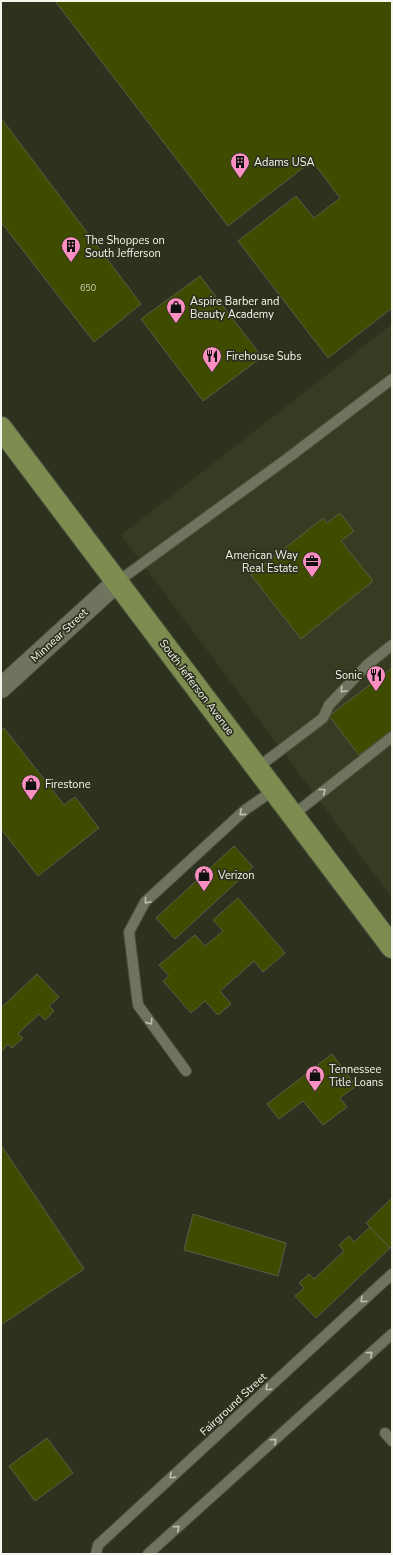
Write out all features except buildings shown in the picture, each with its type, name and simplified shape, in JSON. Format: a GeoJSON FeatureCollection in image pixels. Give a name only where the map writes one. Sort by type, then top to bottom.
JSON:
{"type":"FeatureCollection","features":[{"type":"Feature","properties":{"kind":"main road","name":"South Jefferson Avenue"},"geometry":{"type":"LineString","coordinates":[[1,428],[392,947]]}},
{"type":"Feature","properties":{"kind":"street","name":"Minnear Street"},"geometry":{"type":"LineString","coordinates":[[1,688],[117,582]]}},
{"type":"Feature","properties":{"kind":"lane"},"geometry":{"type":"LineString","coordinates":[[117,582],[288,458],[392,379]]}},
{"type":"Feature","properties":{"kind":"lane"},"geometry":{"type":"LineString","coordinates":[[257,768],[323,718],[329,705],[367,665],[392,645]]}},
{"type":"Feature","properties":{"kind":"lane"},"geometry":{"type":"LineString","coordinates":[[293,815],[392,737]]}},
{"type":"Feature","properties":{"kind":"lane"},"geometry":{"type":"LineString","coordinates":[[186,1072],[138,1005],[129,932],[145,902],[245,810],[274,790]]}},
{"type":"Feature","properties":{"kind":"lane","name":"Fairground Street"},"geometry":{"type":"LineString","coordinates":[[96,1554],[98,1545],[392,1274]]}},
{"type":"Feature","properties":{"kind":"lane"},"geometry":{"type":"LineString","coordinates":[[148,1554],[392,1334]]}},
{"type":"Feature","properties":{"kind":"lane"},"geometry":{"type":"LineString","coordinates":[[385,1433],[392,1441]]}},
{"type":"Feature","properties":{"kind":"shaded area"},"geometry":{"type":"Polygon","coordinates":[[[392,324],[392,898],[121,535],[392,324]]]}},
{"type":"Feature","properties":{"kind":"place","name":"Adams USA"},"geometry":{"type":"Point","coordinates":[240,179]}},
{"type":"Feature","properties":{"kind":"place","name":"The Shoppes on South Jefferson"},"geometry":{"type":"Point","coordinates":[71,263]}},
{"type":"Feature","properties":{"kind":"place","name":"Aspire Barber and Beauty Academy"},"geometry":{"type":"Point","coordinates":[176,324]}},
{"type":"Feature","properties":{"kind":"place","name":"Firehouse Subs"},"geometry":{"type":"Point","coordinates":[212,373]}},
{"type":"Feature","properties":{"kind":"place","name":"American Way Real Estate"},"geometry":{"type":"Point","coordinates":[312,578]}},
{"type":"Feature","properties":{"kind":"place","name":"Sonic"},"geometry":{"type":"Point","coordinates":[376,692]}},
{"type":"Feature","properties":{"kind":"place","name":"Firestone"},"geometry":{"type":"Point","coordinates":[31,801]}},
{"type":"Feature","properties":{"kind":"place","name":"Verizon"},"geometry":{"type":"Point","coordinates":[204,892]}},
{"type":"Feature","properties":{"kind":"place","name":"Tennessee Title Loans"},"geometry":{"type":"Point","coordinates":[315,1092]}}]}
